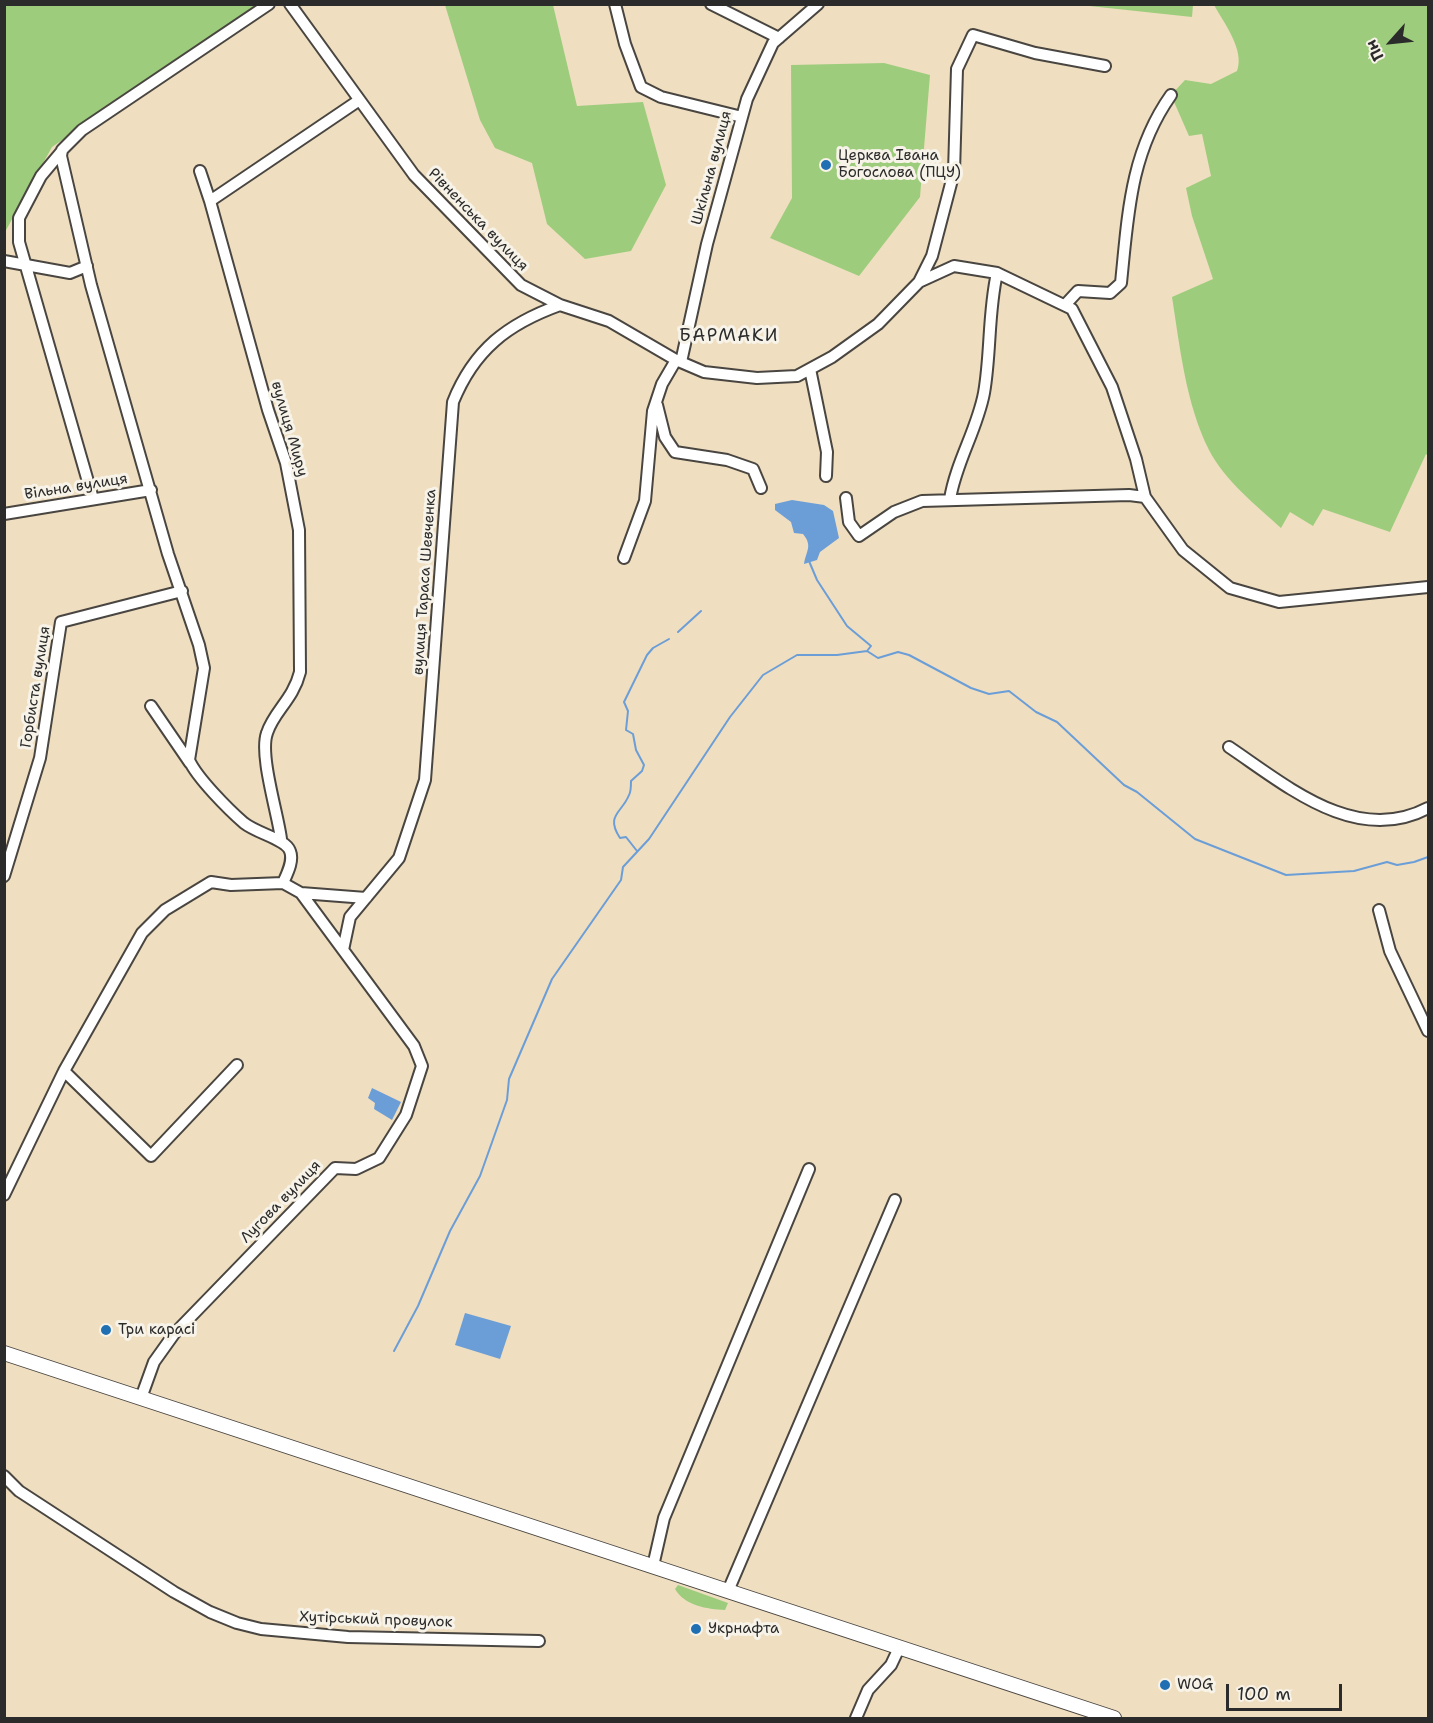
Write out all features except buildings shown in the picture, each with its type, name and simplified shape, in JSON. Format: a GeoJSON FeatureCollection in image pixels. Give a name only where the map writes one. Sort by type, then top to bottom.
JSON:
{"type":"FeatureCollection","features":[{"type":"Feature","properties":{"kind":"main road"},"geometry":{"type":"LineString","coordinates":[[4,1353],[1114,1719]]}},
{"type":"Feature","properties":{"kind":"street"},"geometry":{"type":"LineString","coordinates":[[93,499],[19,242],[20,218],[41,177],[62,150],[82,130],[269,4]]}},
{"type":"Feature","properties":{"kind":"street","name":"Рівненська вулиця"},"geometry":{"type":"LineString","coordinates":[[290,4],[358,101],[414,175],[520,285],[560,305],[609,321],[678,361],[704,372],[757,378],[797,376],[878,324],[919,282],[954,266],[997,273],[1065,304]]}},
{"type":"Feature","properties":{"kind":"street"},"geometry":{"type":"LineString","coordinates":[[615,4],[624,44],[641,87],[661,97],[742,117]]}},
{"type":"Feature","properties":{"kind":"street"},"geometry":{"type":"LineString","coordinates":[[711,4],[779,38]]}},
{"type":"Feature","properties":{"kind":"street","name":"Шкільна вулиця"},"geometry":{"type":"LineString","coordinates":[[624,558],[645,501],[647,465],[656,402],[662,384],[678,361],[747,99],[773,43],[818,4]]}},
{"type":"Feature","properties":{"kind":"street"},"geometry":{"type":"LineString","coordinates":[[919,282],[932,256],[954,172],[957,69],[973,35],[1035,53],[1105,66]]}},
{"type":"Feature","properties":{"kind":"street"},"geometry":{"type":"LineString","coordinates":[[1171,95],[1149,131],[1140,156],[1129,199],[1121,283],[1110,293],[1078,291],[1065,304],[1072,309],[1112,387],[1136,459],[1145,497],[1184,550],[1230,588],[1279,602],[1428,587]]}},
{"type":"Feature","properties":{"kind":"street"},"geometry":{"type":"LineString","coordinates":[[210,201],[358,101]]}},
{"type":"Feature","properties":{"kind":"street"},"geometry":{"type":"LineString","coordinates":[[62,150],[61,156],[87,266],[152,490],[168,554],[182,591],[204,668],[189,752],[192,766]]}},
{"type":"Feature","properties":{"kind":"street","name":"вулиця Миру"},"geometry":{"type":"LineString","coordinates":[[200,171],[268,410],[286,463],[299,530],[300,672],[296,688],[266,734],[266,762],[281,839],[291,852],[290,865],[283,883]]}},
{"type":"Feature","properties":{"kind":"street"},"geometry":{"type":"LineString","coordinates":[[4,261],[69,273],[87,266]]}},
{"type":"Feature","properties":{"kind":"street"},"geometry":{"type":"LineString","coordinates":[[950,499],[953,480],[975,427],[984,392],[991,300],[997,273]]}},
{"type":"Feature","properties":{"kind":"street","name":"вулиця Тараса Шевченка"},"geometry":{"type":"LineString","coordinates":[[343,950],[350,917],[399,858],[425,780],[453,402],[464,375],[479,355],[517,323],[560,305]]}},
{"type":"Feature","properties":{"kind":"street"},"geometry":{"type":"LineString","coordinates":[[810,369],[827,452],[826,476]]}},
{"type":"Feature","properties":{"kind":"street"},"geometry":{"type":"LineString","coordinates":[[656,402],[665,437],[675,452],[727,460],[753,469],[761,488]]}},
{"type":"Feature","properties":{"kind":"street","name":"Вільна вулиця"},"geometry":{"type":"LineString","coordinates":[[4,514],[152,490]]}},
{"type":"Feature","properties":{"kind":"street"},"geometry":{"type":"LineString","coordinates":[[846,498],[849,522],[859,536],[894,513],[922,501],[1129,495],[1145,497]]}},
{"type":"Feature","properties":{"kind":"street","name":"Горбиста вулиця"},"geometry":{"type":"LineString","coordinates":[[4,876],[40,758],[61,622],[182,591]]}},
{"type":"Feature","properties":{"kind":"street"},"geometry":{"type":"LineString","coordinates":[[151,706],[192,766],[243,822],[261,835],[281,839]]}},
{"type":"Feature","properties":{"kind":"street"},"geometry":{"type":"LineString","coordinates":[[1229,747],[1326,808],[1357,820],[1377,822],[1428,808]]}},
{"type":"Feature","properties":{"kind":"street"},"geometry":{"type":"LineString","coordinates":[[4,1195],[64,1071],[142,933],[165,910],[211,882],[231,885],[283,883],[301,893],[366,897]]}},
{"type":"Feature","properties":{"kind":"street","name":"Лугова вулиця"},"geometry":{"type":"LineString","coordinates":[[141,1398],[154,1362],[174,1334],[335,1168],[356,1169],[379,1158],[406,1115],[422,1066],[414,1046],[301,893]]}},
{"type":"Feature","properties":{"kind":"street"},"geometry":{"type":"LineString","coordinates":[[1379,910],[1390,951],[1428,1031]]}},
{"type":"Feature","properties":{"kind":"street"},"geometry":{"type":"LineString","coordinates":[[64,1071],[151,1156],[237,1065]]}},
{"type":"Feature","properties":{"kind":"street"},"geometry":{"type":"LineString","coordinates":[[653,1566],[664,1518],[809,1169]]}},
{"type":"Feature","properties":{"kind":"street"},"geometry":{"type":"LineString","coordinates":[[728,1591],[895,1200]]}},
{"type":"Feature","properties":{"kind":"street","name":"Хутірський провулок"},"geometry":{"type":"LineString","coordinates":[[4,1476],[19,1491],[174,1592],[210,1612],[237,1623],[261,1629],[348,1637],[539,1641]]}},
{"type":"Feature","properties":{"kind":"street"},"geometry":{"type":"LineString","coordinates":[[856,1719],[868,1690],[891,1665],[899,1648]]}},
{"type":"Feature","properties":{"kind":"green space"},"geometry":{"type":"Polygon","coordinates":[[[1080,4],[1193,5],[1192,17],[1080,4]]]}},
{"type":"Feature","properties":{"kind":"green space"},"geometry":{"type":"Polygon","coordinates":[[[5,5],[260,5],[52,147],[5,232],[5,5]]]}},
{"type":"Feature","properties":{"kind":"green space"},"geometry":{"type":"Polygon","coordinates":[[[445,5],[553,5],[577,106],[643,102],[666,185],[631,251],[585,259],[547,224],[532,163],[495,148],[480,120],[445,5]]]}},
{"type":"Feature","properties":{"kind":"green space"},"geometry":{"type":"Polygon","coordinates":[[[1214,5],[1428,5],[1428,456],[1426,454],[1390,532],[1323,509],[1313,526],[1290,512],[1281,528],[1223,472],[1201,432],[1189,395],[1172,297],[1213,279],[1192,216],[1186,188],[1211,176],[1202,134],[1189,136],[1171,95],[1185,80],[1211,84],[1237,71],[1239,63],[1236,46],[1214,5]]]}},
{"type":"Feature","properties":{"kind":"green space"},"geometry":{"type":"Polygon","coordinates":[[[884,63],[930,75],[920,197],[859,276],[770,238],[792,198],[791,65],[884,63]]]}},
{"type":"Feature","properties":{"kind":"green space"},"geometry":{"type":"Polygon","coordinates":[[[678,1585],[728,1603],[725,1610],[690,1603],[675,1589],[678,1585]]]}},
{"type":"Feature","properties":{"kind":"water"},"geometry":{"type":"Polygon","coordinates":[[[792,500],[824,505],[833,511],[839,538],[820,552],[817,560],[804,564],[808,549],[806,538],[803,534],[794,533],[791,522],[775,510],[775,504],[792,500]]]}},
{"type":"Feature","properties":{"kind":"water"},"geometry":{"type":"Polygon","coordinates":[[[372,1088],[401,1102],[392,1120],[374,1109],[375,1103],[368,1098],[372,1088]]]}},
{"type":"Feature","properties":{"kind":"water"},"geometry":{"type":"Polygon","coordinates":[[[465,1313],[511,1326],[500,1359],[455,1345],[465,1313]]]}},
{"type":"Feature","properties":{"kind":"waterway"},"geometry":{"type":"LineString","coordinates":[[809,561],[817,580],[847,626],[871,646],[867,651]]}},
{"type":"Feature","properties":{"kind":"waterway"},"geometry":{"type":"LineString","coordinates":[[678,632],[701,611]]}},
{"type":"Feature","properties":{"kind":"waterway"},"geometry":{"type":"LineString","coordinates":[[637,851],[626,837],[620,838],[614,824],[616,815],[630,794],[631,781],[642,771],[644,765],[636,750],[633,734],[626,730],[628,711],[624,702],[647,655],[653,648],[669,639]]}},
{"type":"Feature","properties":{"kind":"waterway"},"geometry":{"type":"LineString","coordinates":[[394,1351],[418,1306],[450,1231],[480,1176],[507,1100],[509,1079],[552,979],[621,880],[623,867],[649,839],[730,717],[763,675],[797,655],[837,655],[867,651],[878,658],[898,652],[909,655],[971,688],[989,694],[1009,691],[1036,712],[1057,722],[1124,785],[1137,792],[1195,839],[1286,875],[1354,871],[1387,862],[1397,865],[1428,857]]}},
{"type":"Feature","properties":{"kind":"place","name":"Церква Івана Богослова (ПЦУ)"},"geometry":{"type":"Point","coordinates":[826,165]}},
{"type":"Feature","properties":{"kind":"place","name":"Три карасі"},"geometry":{"type":"Point","coordinates":[106,1330]}},
{"type":"Feature","properties":{"kind":"place","name":"Укрнафта"},"geometry":{"type":"Point","coordinates":[696,1629]}},
{"type":"Feature","properties":{"kind":"place","name":"WOG"},"geometry":{"type":"Point","coordinates":[1165,1685]}},
{"type":"Feature","properties":{"kind":"district","name":"БАРМАКИ"},"geometry":{"type":"Point","coordinates":[729,336]}}]}
